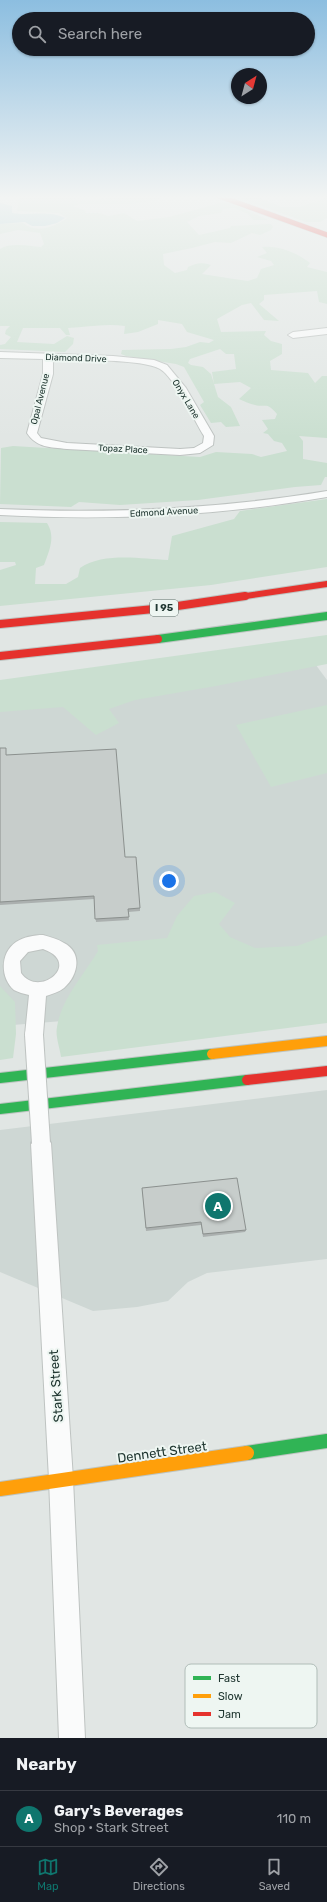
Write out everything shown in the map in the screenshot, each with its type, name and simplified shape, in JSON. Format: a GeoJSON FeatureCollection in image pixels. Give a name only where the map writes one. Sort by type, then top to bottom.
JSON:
{"type":"FeatureCollection","features":[{"type":"Feature","properties":{"kind":"main road","name":"I 95"},"geometry":{"type":"LineString","coordinates":[[0,624],[160,609],[327,584]]}},
{"type":"Feature","properties":{"kind":"main road"},"geometry":{"type":"LineString","coordinates":[[0,656],[125,644],[327,616]]}},
{"type":"Feature","properties":{"kind":"main road"},"geometry":{"type":"LineString","coordinates":[[0,1078],[327,1041]]}},
{"type":"Feature","properties":{"kind":"main road"},"geometry":{"type":"LineString","coordinates":[[0,1108],[327,1071]]}},
{"type":"Feature","properties":{"kind":"main road","name":"Dennett Street"},"geometry":{"type":"LineString","coordinates":[[0,1489],[327,1441]]}},
{"type":"Feature","properties":{"kind":"street"},"geometry":{"type":"LineString","coordinates":[[293,335],[327,331]]}},
{"type":"Feature","properties":{"kind":"street","name":"Diamond Drive"},"geometry":{"type":"LineString","coordinates":[[0,355],[152,362]]}},
{"type":"Feature","properties":{"kind":"street","name":"Opal Avenue"},"geometry":{"type":"LineString","coordinates":[[37,440],[32,433],[48,374],[48,357]]}},
{"type":"Feature","properties":{"kind":"street","name":"Onyx Lane"},"geometry":{"type":"LineString","coordinates":[[152,362],[162,366],[174,378],[209,436],[208,445]]}},
{"type":"Feature","properties":{"kind":"street","name":"Topaz Place"},"geometry":{"type":"LineString","coordinates":[[37,440],[50,444],[61,445],[180,452],[196,451],[208,445]]}},
{"type":"Feature","properties":{"kind":"street","name":"Edmond Avenue"},"geometry":{"type":"LineString","coordinates":[[0,512],[112,514],[211,509],[327,494]]}},
{"type":"Feature","properties":{"kind":"street"},"geometry":{"type":"LineString","coordinates":[[43,942],[53,944],[62,949],[69,961],[69,968],[66,976],[53,986],[38,990],[25,987],[13,977],[6,959],[22,947],[33,943],[43,942]]}},
{"type":"Feature","properties":{"kind":"street","name":"Stark Street"},"geometry":{"type":"LineString","coordinates":[[38,990],[34,1035],[61,1479],[72,1738]]}},
{"type":"Feature","properties":{"kind":"shaded area"},"geometry":{"type":"Polygon","coordinates":[[[307,653],[327,680],[327,1000],[0,1026],[0,710],[307,653]]]}},
{"type":"Feature","properties":{"kind":"shaded area"},"geometry":{"type":"Polygon","coordinates":[[[327,1090],[327,1259],[207,1273],[188,1282],[168,1301],[137,1307],[93,1311],[0,1272],[0,1130],[327,1090]]]}},
{"type":"Feature","properties":{"kind":"green space"},"geometry":{"type":"Polygon","coordinates":[[[0,276],[216,276],[248,281],[257,278],[258,276],[327,276],[327,304],[319,302],[317,291],[264,295],[264,300],[259,304],[279,321],[264,320],[251,303],[242,305],[217,319],[221,332],[266,331],[264,335],[271,341],[282,344],[282,354],[270,361],[271,370],[308,373],[315,383],[322,376],[327,376],[327,438],[299,436],[303,441],[303,459],[327,463],[327,477],[325,477],[321,485],[198,500],[120,505],[79,502],[71,507],[0,504],[1,448],[13,446],[200,457],[216,452],[252,454],[261,457],[287,451],[282,443],[274,441],[268,434],[263,433],[268,429],[262,420],[275,419],[277,414],[268,406],[253,405],[239,399],[251,388],[240,382],[214,384],[218,397],[231,407],[240,426],[226,427],[221,422],[211,423],[200,405],[204,402],[184,367],[176,364],[121,354],[122,350],[171,349],[186,347],[200,342],[209,343],[214,340],[187,332],[182,324],[158,320],[158,324],[138,332],[124,334],[125,326],[118,325],[68,328],[70,335],[66,335],[60,328],[23,328],[17,342],[54,344],[67,336],[74,338],[73,344],[65,352],[0,349],[0,345],[5,344],[11,337],[5,334],[6,330],[10,326],[0,326],[0,276]],[[220,349],[190,359],[188,363],[203,367],[211,374],[214,384],[212,372],[236,369],[234,354],[226,354],[220,349]]]}},
{"type":"Feature","properties":{"kind":"green space"},"geometry":{"type":"Polygon","coordinates":[[[327,499],[327,567],[211,585],[0,606],[0,570],[16,565],[15,562],[0,562],[0,522],[47,523],[50,528],[51,544],[44,565],[36,568],[35,584],[66,584],[78,577],[80,568],[100,560],[111,558],[135,558],[168,560],[172,536],[234,519],[240,511],[327,499]]]}},
{"type":"Feature","properties":{"kind":"green space"},"geometry":{"type":"Polygon","coordinates":[[[327,635],[327,664],[135,700],[109,709],[119,723],[96,735],[63,707],[0,712],[0,680],[327,635]]]}},
{"type":"Feature","properties":{"kind":"green space"},"geometry":{"type":"Polygon","coordinates":[[[327,705],[327,773],[271,787],[236,725],[327,705]]]}},
{"type":"Feature","properties":{"kind":"green space"},"geometry":{"type":"Polygon","coordinates":[[[215,892],[235,903],[219,924],[230,937],[255,948],[297,946],[327,935],[327,1023],[61,1057],[57,1034],[59,1017],[68,997],[98,951],[97,945],[167,938],[177,916],[194,896],[215,892]]]}},
{"type":"Feature","properties":{"kind":"green space"},"geometry":{"type":"Polygon","coordinates":[[[0,986],[15,1002],[16,1034],[13,1058],[0,1060],[0,986]]]}},
{"type":"Feature","properties":{"kind":"building"},"geometry":{"type":"Polygon","coordinates":[[[0,748],[6,748],[6,755],[116,749],[125,857],[136,857],[140,908],[128,909],[129,917],[95,919],[94,896],[0,902],[0,748]]]}},
{"type":"Feature","properties":{"kind":"building"},"geometry":{"type":"Polygon","coordinates":[[[237,1178],[246,1230],[203,1234],[201,1222],[146,1228],[142,1188],[237,1178]]]}},
{"type":"Feature","properties":{"kind":"traffic: fast"},"geometry":{"type":"LineString","coordinates":[[158,639],[327,616]]}},
{"type":"Feature","properties":{"kind":"traffic: fast"},"geometry":{"type":"LineString","coordinates":[[0,1078],[212,1054]]}},
{"type":"Feature","properties":{"kind":"traffic: fast"},"geometry":{"type":"LineString","coordinates":[[0,1109],[247,1080]]}},
{"type":"Feature","properties":{"kind":"traffic: fast"},"geometry":{"type":"LineString","coordinates":[[247,1453],[327,1441]]}},
{"type":"Feature","properties":{"kind":"traffic: slow"},"geometry":{"type":"LineString","coordinates":[[212,1054],[327,1041]]}},
{"type":"Feature","properties":{"kind":"traffic: slow"},"geometry":{"type":"LineString","coordinates":[[0,1489],[247,1453]]}},
{"type":"Feature","properties":{"kind":"traffic: jam"},"geometry":{"type":"LineString","coordinates":[[0,624],[164,608],[327,584]]}},
{"type":"Feature","properties":{"kind":"traffic: jam"},"geometry":{"type":"LineString","coordinates":[[0,656],[158,639]]}},
{"type":"Feature","properties":{"kind":"traffic: jam"},"geometry":{"type":"LineString","coordinates":[[247,1080],[327,1071]]}},
{"type":"Feature","properties":{"kind":"place","name":"Gary's Beverages"},"geometry":{"type":"Point","coordinates":[218,1206]}}]}
